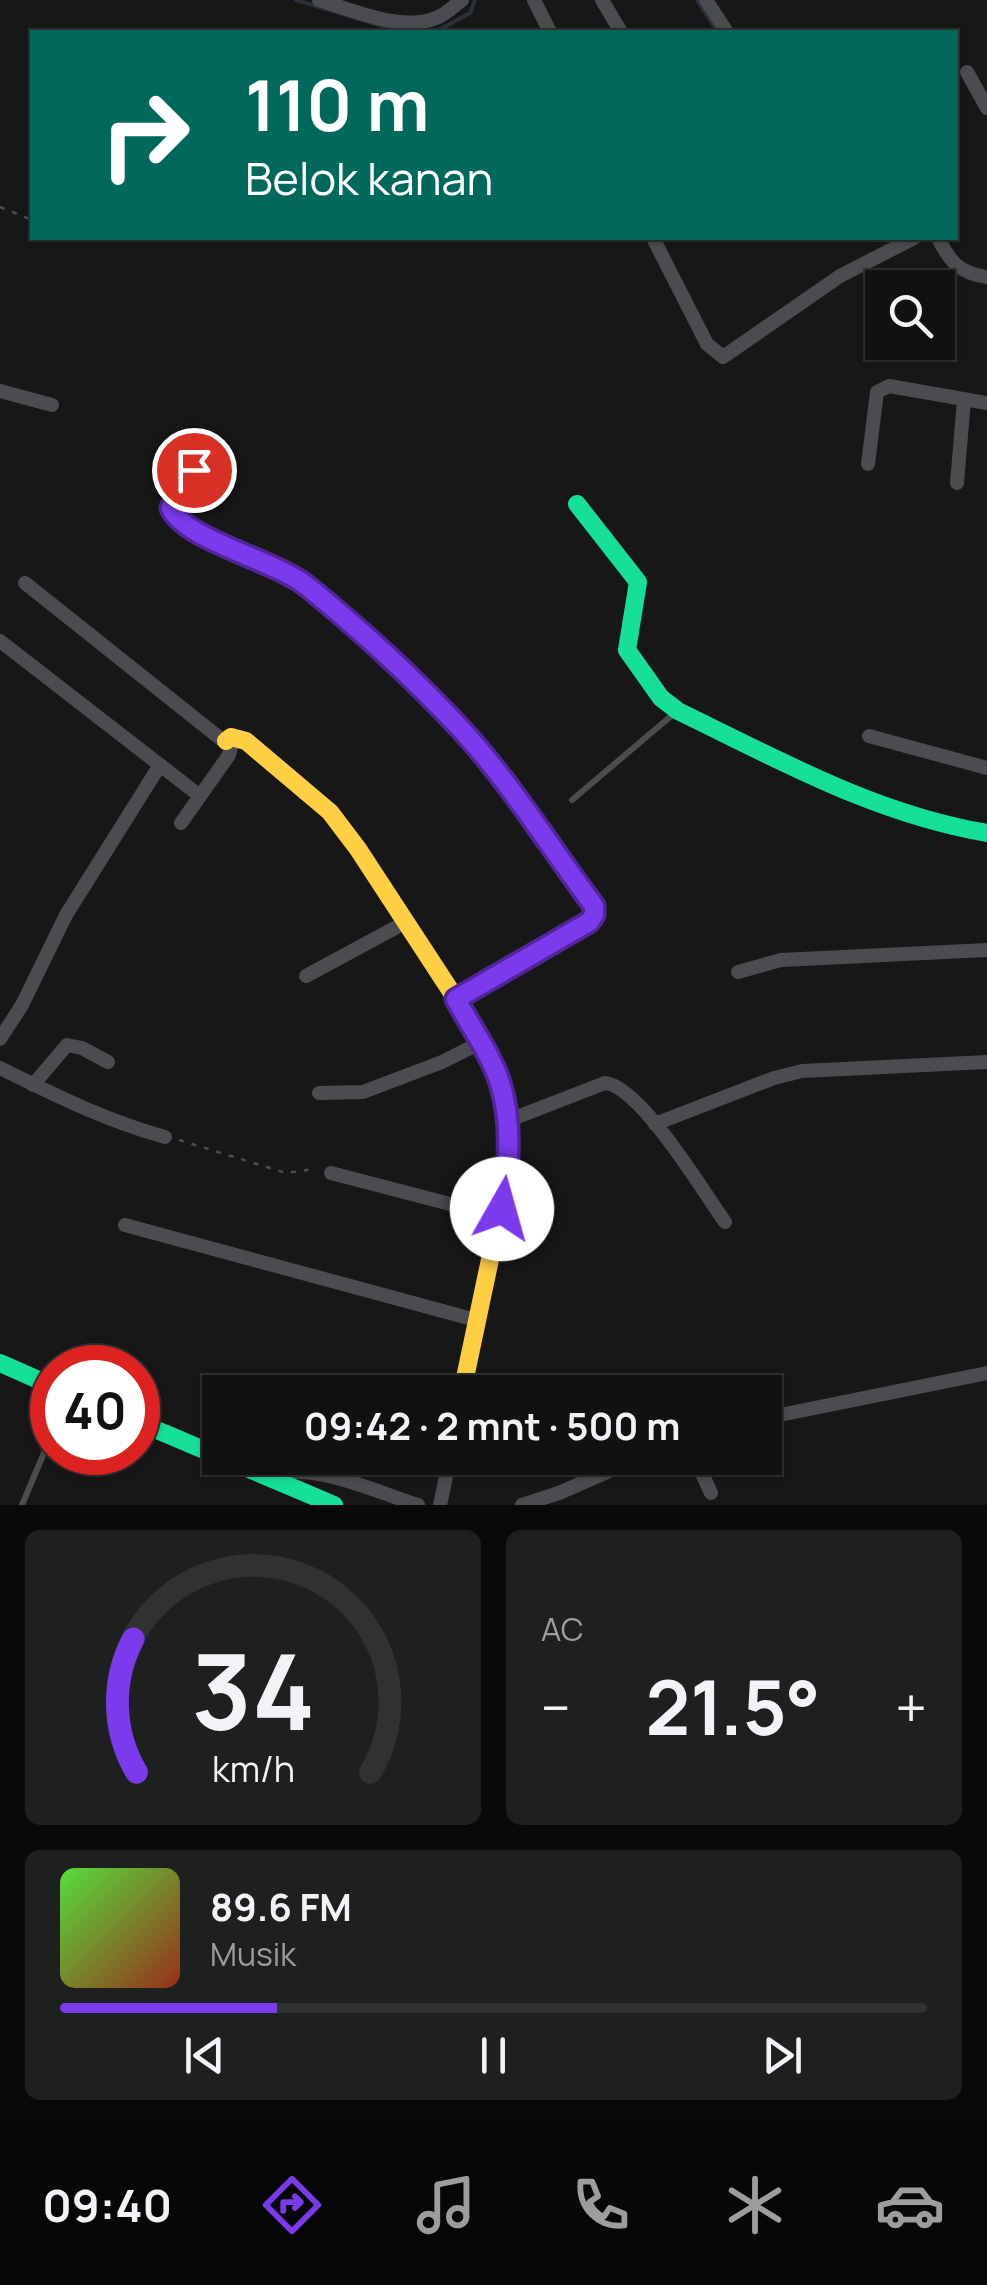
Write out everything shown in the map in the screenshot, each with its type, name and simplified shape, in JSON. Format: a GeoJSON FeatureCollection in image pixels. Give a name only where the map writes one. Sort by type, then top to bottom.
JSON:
{"type":"FeatureCollection","features":[{"type":"Feature","properties":{"kind":"main road"},"geometry":{"type":"LineString","coordinates":[[194,470],[174,499],[171,508],[176,518],[217,542],[297,578],[384,654],[462,729],[594,906],[589,922],[456,999]]}},
{"type":"Feature","properties":{"kind":"main road"},"geometry":{"type":"LineString","coordinates":[[577,504],[636,576],[639,588],[628,650],[661,698],[678,711],[848,792],[924,821],[987,833]]}},
{"type":"Feature","properties":{"kind":"main road"},"geometry":{"type":"LineString","coordinates":[[226,740],[231,737],[246,741],[330,812],[456,999],[500,1080],[507,1121],[507,1179],[465,1375]]}},
{"type":"Feature","properties":{"kind":"main road"},"geometry":{"type":"LineString","coordinates":[[0,1364],[30,1377]]}},
{"type":"Feature","properties":{"kind":"main road"},"geometry":{"type":"LineString","coordinates":[[160,1431],[202,1449]]}},
{"type":"Feature","properties":{"kind":"main road"},"geometry":{"type":"LineString","coordinates":[[264,1475],[334,1505]]}},
{"type":"Feature","properties":{"kind":"street"},"geometry":{"type":"LineString","coordinates":[[319,0],[373,18],[422,26],[462,0]]}},
{"type":"Feature","properties":{"kind":"street"},"geometry":{"type":"LineString","coordinates":[[534,0],[549,30]]}},
{"type":"Feature","properties":{"kind":"street"},"geometry":{"type":"LineString","coordinates":[[602,0],[620,30]]}},
{"type":"Feature","properties":{"kind":"street"},"geometry":{"type":"LineString","coordinates":[[706,0],[726,30]]}},
{"type":"Feature","properties":{"kind":"street"},"geometry":{"type":"LineString","coordinates":[[967,72],[987,108]]}},
{"type":"Feature","properties":{"kind":"street"},"geometry":{"type":"LineString","coordinates":[[654,240],[707,344],[724,356],[840,276],[910,240]]}},
{"type":"Feature","properties":{"kind":"street"},"geometry":{"type":"LineString","coordinates":[[939,240],[958,269],[987,277]]}},
{"type":"Feature","properties":{"kind":"street"},"geometry":{"type":"LineString","coordinates":[[868,464],[877,392],[882,388],[987,403]]}},
{"type":"Feature","properties":{"kind":"street"},"geometry":{"type":"LineString","coordinates":[[0,390],[52,405]]}},
{"type":"Feature","properties":{"kind":"street"},"geometry":{"type":"LineString","coordinates":[[957,483],[964,400]]}},
{"type":"Feature","properties":{"kind":"street"},"geometry":{"type":"LineString","coordinates":[[24,583],[232,748],[182,823]]}},
{"type":"Feature","properties":{"kind":"street"},"geometry":{"type":"LineString","coordinates":[[0,641],[200,796]]}},
{"type":"Feature","properties":{"kind":"street"},"geometry":{"type":"LineString","coordinates":[[869,736],[987,768]]}},
{"type":"Feature","properties":{"kind":"street"},"geometry":{"type":"LineString","coordinates":[[0,1038],[6,1018],[160,765]]}},
{"type":"Feature","properties":{"kind":"street"},"geometry":{"type":"LineString","coordinates":[[306,976],[406,922]]}},
{"type":"Feature","properties":{"kind":"street"},"geometry":{"type":"LineString","coordinates":[[738,972],[781,960],[987,950]]}},
{"type":"Feature","properties":{"kind":"street"},"geometry":{"type":"LineString","coordinates":[[319,1093],[363,1092],[480,1043]]}},
{"type":"Feature","properties":{"kind":"street"},"geometry":{"type":"LineString","coordinates":[[34,1084],[67,1045],[108,1062]]}},
{"type":"Feature","properties":{"kind":"street"},"geometry":{"type":"LineString","coordinates":[[654,1124],[802,1070],[987,1062]]}},
{"type":"Feature","properties":{"kind":"street"},"geometry":{"type":"LineString","coordinates":[[0,1068],[121,1125],[165,1137]]}},
{"type":"Feature","properties":{"kind":"street"},"geometry":{"type":"LineString","coordinates":[[507,1121],[605,1084],[620,1086],[632,1095],[725,1222]]}},
{"type":"Feature","properties":{"kind":"street"},"geometry":{"type":"LineString","coordinates":[[332,1173],[500,1217]]}},
{"type":"Feature","properties":{"kind":"street"},"geometry":{"type":"LineString","coordinates":[[125,1225],[476,1320]]}},
{"type":"Feature","properties":{"kind":"street"},"geometry":{"type":"LineString","coordinates":[[782,1414],[987,1372]]}},
{"type":"Feature","properties":{"kind":"street"},"geometry":{"type":"LineString","coordinates":[[326,1475],[418,1505]]}},
{"type":"Feature","properties":{"kind":"street"},"geometry":{"type":"LineString","coordinates":[[440,1505],[446,1475]]}},
{"type":"Feature","properties":{"kind":"street"},"geometry":{"type":"LineString","coordinates":[[522,1505],[601,1475]]}},
{"type":"Feature","properties":{"kind":"street"},"geometry":{"type":"LineString","coordinates":[[703,1475],[711,1493]]}},
{"type":"Feature","properties":{"kind":"lane"},"geometry":{"type":"LineString","coordinates":[[572,800],[678,711]]}},
{"type":"Feature","properties":{"kind":"lane"},"geometry":{"type":"LineString","coordinates":[[22,1505],[35,1475]]}},
{"type":"Feature","properties":{"kind":"path"},"geometry":{"type":"LineString","coordinates":[[0,207],[30,219]]}},
{"type":"Feature","properties":{"kind":"path"},"geometry":{"type":"LineString","coordinates":[[165,1137],[286,1173],[308,1169],[332,1173]]}},
{"type":"Feature","properties":{"kind":"waterway"},"geometry":{"type":"LineString","coordinates":[[296,0],[396,30]]}},
{"type":"Feature","properties":{"kind":"waterway"},"geometry":{"type":"LineString","coordinates":[[439,30],[470,13],[475,0]]}},
{"type":"Feature","properties":{"kind":"waterway"},"geometry":{"type":"LineString","coordinates":[[697,0],[717,30]]}},
{"type":"Feature","properties":{"kind":"traffic: fast"},"geometry":{"type":"LineString","coordinates":[[577,504],[638,582],[627,650],[661,698],[678,711],[828,783],[906,813],[987,833]]}},
{"type":"Feature","properties":{"kind":"traffic: fast"},"geometry":{"type":"LineString","coordinates":[[456,999],[589,922],[594,915],[593,906],[490,763]]}},
{"type":"Feature","properties":{"kind":"traffic: fast"},"geometry":{"type":"LineString","coordinates":[[0,1363],[30,1376]]}},
{"type":"Feature","properties":{"kind":"traffic: fast"},"geometry":{"type":"LineString","coordinates":[[160,1431],[334,1505]]}},
{"type":"Feature","properties":{"kind":"traffic: slow"},"geometry":{"type":"LineString","coordinates":[[194,470],[171,508],[183,521],[213,541],[280,570],[313,591],[412,679],[490,763]]}},
{"type":"Feature","properties":{"kind":"traffic: slow"},"geometry":{"type":"LineString","coordinates":[[226,741],[231,737],[246,741],[330,812],[456,999],[500,1080],[507,1121],[507,1179],[466,1375]]}},
{"type":"Feature","properties":{"kind":"route"},"geometry":{"type":"LineString","coordinates":[[194,470],[174,499],[171,508],[176,518],[217,542],[297,578],[384,654],[462,729],[594,906],[589,922],[456,999],[500,1080],[504,1098],[508,1146],[502,1209]]}}]}
